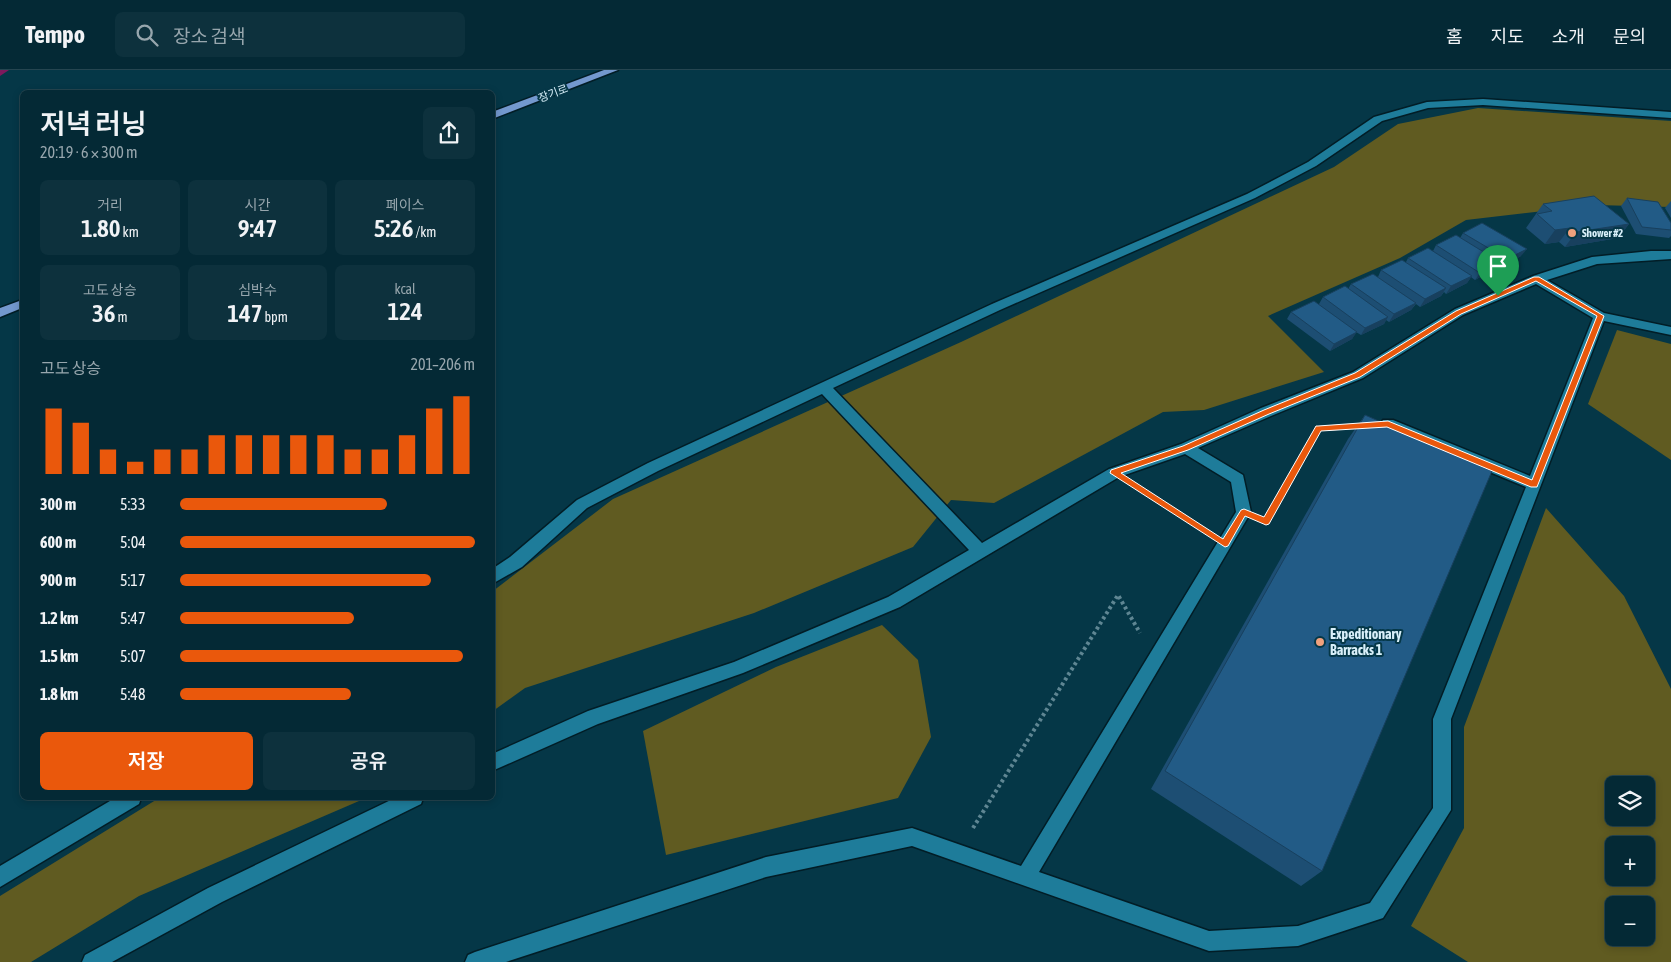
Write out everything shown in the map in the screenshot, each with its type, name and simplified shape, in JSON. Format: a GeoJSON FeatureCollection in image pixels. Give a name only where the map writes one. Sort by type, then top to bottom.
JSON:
{"type":"FeatureCollection","features":[{"type":"Feature","properties":{"kind":"main road","name":"장기로"},"geometry":{"type":"LineString","coordinates":[[495,115],[613,70]]}},
{"type":"Feature","properties":{"kind":"main road"},"geometry":{"type":"LineString","coordinates":[[0,313],[20,305]]}},
{"type":"Feature","properties":{"kind":"street"},"geometry":{"type":"LineString","coordinates":[[495,576],[516,562],[582,504],[653,467],[996,307],[1251,196],[1312,164],[1378,119],[1427,105],[1483,102],[1671,115]]}},
{"type":"Feature","properties":{"kind":"street"},"geometry":{"type":"LineString","coordinates":[[495,762],[594,717],[737,668],[894,602],[1114,473],[1186,448],[1266,412],[1358,375],[1459,312],[1536,279],[1596,260],[1671,255]]}},
{"type":"Feature","properties":{"kind":"street"},"geometry":{"type":"LineString","coordinates":[[1536,279],[1600,316],[1671,331]]}},
{"type":"Feature","properties":{"kind":"street"},"geometry":{"type":"LineString","coordinates":[[476,962],[766,866],[912,836],[1209,941],[1298,936],[1376,911],[1442,810],[1442,719],[1600,316]]}},
{"type":"Feature","properties":{"kind":"street"},"geometry":{"type":"LineString","coordinates":[[824,388],[981,552]]}},
{"type":"Feature","properties":{"kind":"street"},"geometry":{"type":"LineString","coordinates":[[1388,424],[1534,484]]}},
{"type":"Feature","properties":{"kind":"street"},"geometry":{"type":"LineString","coordinates":[[1026,876],[1244,512],[1238,479],[1186,448]]}},
{"type":"Feature","properties":{"kind":"street"},"geometry":{"type":"LineString","coordinates":[[0,877],[129,800]]}},
{"type":"Feature","properties":{"kind":"street"},"geometry":{"type":"LineString","coordinates":[[92,962],[215,895],[410,800]]}},
{"type":"Feature","properties":{"kind":"path"},"geometry":{"type":"LineString","coordinates":[[1244,512],[1266,522],[1318,428],[1388,424]]}},
{"type":"Feature","properties":{"kind":"path"},"geometry":{"type":"LineString","coordinates":[[1114,473],[1225,544]]}},
{"type":"Feature","properties":{"kind":"path"},"geometry":{"type":"LineString","coordinates":[[958,852],[1118,595],[1156,659]]}},
{"type":"Feature","properties":{"kind":"shaded area"},"geometry":{"type":"Polygon","coordinates":[[[1478,108],[1671,121],[1671,207],[1596,205],[1466,220],[1400,258],[1268,316],[1324,372],[1204,410],[1163,412],[994,503],[951,500],[913,547],[754,613],[525,688],[495,710],[495,589],[613,499],[961,342],[1334,167],[1398,124],[1478,108]]]}},
{"type":"Feature","properties":{"kind":"shaded area"},"geometry":{"type":"Polygon","coordinates":[[[1617,330],[1671,344],[1671,460],[1588,404],[1617,330]]]}},
{"type":"Feature","properties":{"kind":"shaded area"},"geometry":{"type":"Polygon","coordinates":[[[1546,508],[1624,596],[1671,689],[1671,962],[1468,962],[1411,926],[1464,828],[1464,727],[1546,508]]]}},
{"type":"Feature","properties":{"kind":"shaded area"},"geometry":{"type":"Polygon","coordinates":[[[882,625],[918,660],[931,737],[898,798],[666,855],[643,731],[776,667],[882,625]]]}},
{"type":"Feature","properties":{"kind":"shaded area"},"geometry":{"type":"Polygon","coordinates":[[[156,800],[361,800],[139,896],[31,962],[0,962],[0,896],[156,800]]]}},
{"type":"Feature","properties":{"kind":"building"},"geometry":{"type":"Polygon","coordinates":[[[1594,196],[1629,224],[1576,232],[1570,228],[1555,230],[1537,214],[1552,211],[1543,204],[1594,196]]]}},
{"type":"Feature","properties":{"kind":"building"},"geometry":{"type":"Polygon","coordinates":[[[1627,198],[1658,202],[1671,223],[1671,230],[1642,227],[1627,198]]]}},
{"type":"Feature","properties":{"kind":"building"},"geometry":{"type":"Polygon","coordinates":[[[1482,223],[1527,249],[1507,259],[1463,233],[1482,223]]]}},
{"type":"Feature","properties":{"kind":"building"},"geometry":{"type":"Polygon","coordinates":[[[1456,235],[1500,262],[1480,273],[1436,245],[1456,235]]]}},
{"type":"Feature","properties":{"kind":"building"},"geometry":{"type":"Polygon","coordinates":[[[1428,248],[1472,276],[1451,286],[1408,258],[1428,248]]]}},
{"type":"Feature","properties":{"kind":"building"},"geometry":{"type":"Polygon","coordinates":[[[1402,260],[1446,288],[1425,299],[1381,270],[1402,260]]]}},
{"type":"Feature","properties":{"kind":"building"},"geometry":{"type":"Polygon","coordinates":[[[1373,274],[1416,303],[1394,314],[1351,284],[1373,274]]]}},
{"type":"Feature","properties":{"kind":"building"},"geometry":{"type":"Polygon","coordinates":[[[1345,286],[1388,317],[1365,328],[1323,297],[1345,286]]]}},
{"type":"Feature","properties":{"kind":"building"},"geometry":{"type":"Polygon","coordinates":[[[1314,301],[1357,332],[1334,344],[1291,312],[1314,301]]]}},
{"type":"Feature","properties":{"kind":"building","name":"Expeditionary Barracks 1"},"geometry":{"type":"Polygon","coordinates":[[[1365,415],[1492,471],[1322,871],[1165,771],[1365,415]]]}},
{"type":"Feature","properties":{"kind":"waterway"},"geometry":{"type":"LineString","coordinates":[[0,74],[5,70]]}},
{"type":"Feature","properties":{"kind":"place","name":"Shower #2"},"geometry":{"type":"Point","coordinates":[1572,233]}},
{"type":"Feature","properties":{"kind":"place","name":"Expeditionary Barracks 1"},"geometry":{"type":"Point","coordinates":[1320,642]}},
{"type":"Feature","properties":{"kind":"route"},"geometry":{"type":"LineString","coordinates":[[1536,279],[1600,316],[1534,484],[1388,424],[1318,428],[1266,522],[1244,512],[1225,544],[1114,473],[1186,448],[1266,412],[1358,375],[1459,312],[1498,296],[1536,279]]}}]}
